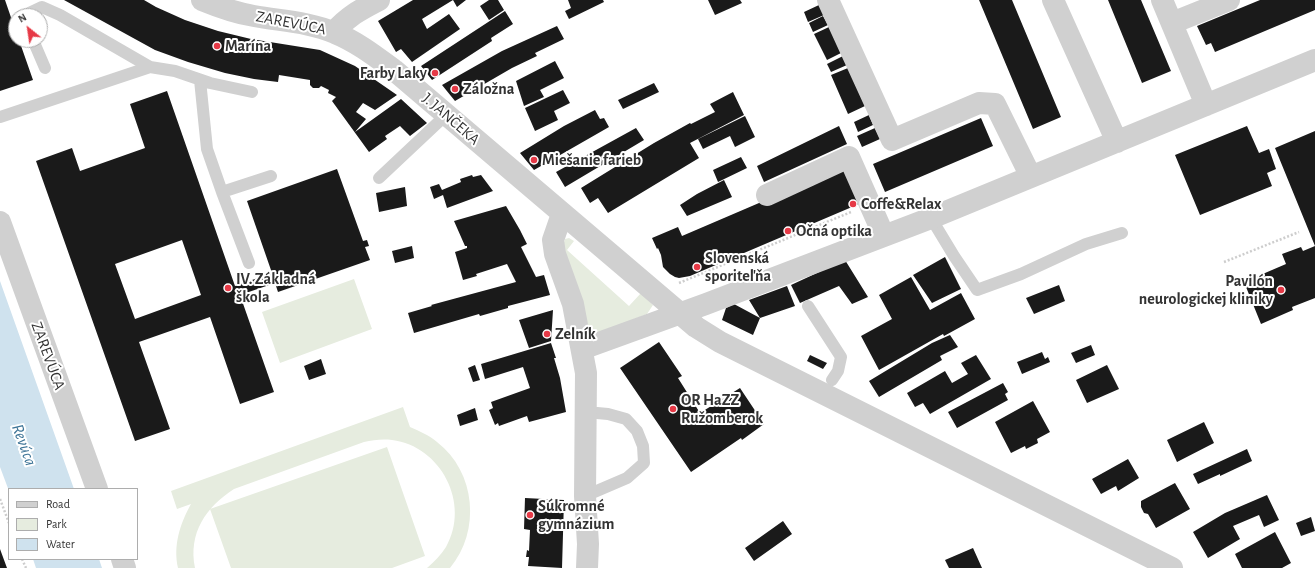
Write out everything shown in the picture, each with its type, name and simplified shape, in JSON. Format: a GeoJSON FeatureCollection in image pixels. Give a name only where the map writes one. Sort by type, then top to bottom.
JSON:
{"type":"FeatureCollection","features":[{"type":"Feature","properties":{"kind":"street","name":"ZAREVÚCA"},"geometry":{"type":"LineString","coordinates":[[202,0],[228,10],[315,26],[334,32]]}},
{"type":"Feature","properties":{"kind":"street"},"geometry":{"type":"LineString","coordinates":[[334,32],[354,13],[379,0]]}},
{"type":"Feature","properties":{"kind":"street"},"geometry":{"type":"LineString","coordinates":[[828,0],[892,140],[979,103],[996,104],[1031,177]]}},
{"type":"Feature","properties":{"kind":"street"},"geometry":{"type":"LineString","coordinates":[[1052,0],[1117,142]]}},
{"type":"Feature","properties":{"kind":"street"},"geometry":{"type":"LineString","coordinates":[[1162,0],[1206,105]]}},
{"type":"Feature","properties":{"kind":"street"},"geometry":{"type":"LineString","coordinates":[[1172,23],[1229,0]]}},
{"type":"Feature","properties":{"kind":"street","name":"J. JANČEKA"},"geometry":{"type":"LineString","coordinates":[[334,32],[355,42],[375,55],[696,327],[720,342],[1172,568]]}},
{"type":"Feature","properties":{"kind":"street"},"geometry":{"type":"LineString","coordinates":[[582,349],[931,218],[1315,60]]}},
{"type":"Feature","properties":{"kind":"street"},"geometry":{"type":"LineString","coordinates":[[767,195],[849,157],[884,236]]}},
{"type":"Feature","properties":{"kind":"street"},"geometry":{"type":"LineString","coordinates":[[562,214],[553,240],[555,254],[573,304],[586,373],[585,496],[588,544],[587,568]]}},
{"type":"Feature","properties":{"kind":"street","name":"ZAREVÚCA"},"geometry":{"type":"LineString","coordinates":[[0,222],[97,488]]}},
{"type":"Feature","properties":{"kind":"lane"},"geometry":{"type":"LineString","coordinates":[[48,10],[150,66],[175,71],[210,83],[252,92]]}},
{"type":"Feature","properties":{"kind":"lane"},"geometry":{"type":"LineString","coordinates":[[36,48],[45,68]]}},
{"type":"Feature","properties":{"kind":"lane"},"geometry":{"type":"LineString","coordinates":[[0,118],[150,66]]}},
{"type":"Feature","properties":{"kind":"lane"},"geometry":{"type":"LineString","coordinates":[[200,80],[208,149],[222,192],[249,263]]}},
{"type":"Feature","properties":{"kind":"lane"},"geometry":{"type":"LineString","coordinates":[[379,178],[446,115]]}},
{"type":"Feature","properties":{"kind":"lane"},"geometry":{"type":"LineString","coordinates":[[222,192],[271,176]]}},
{"type":"Feature","properties":{"kind":"lane"},"geometry":{"type":"LineString","coordinates":[[931,218],[977,290],[1021,274],[1086,244],[1122,233]]}},
{"type":"Feature","properties":{"kind":"lane"},"geometry":{"type":"LineString","coordinates":[[808,306],[841,357],[838,371],[832,380]]}},
{"type":"Feature","properties":{"kind":"lane"},"geometry":{"type":"LineString","coordinates":[[585,496],[627,478],[644,463],[643,446],[637,431],[626,419],[608,414],[586,412]]}},
{"type":"Feature","properties":{"kind":"path"},"geometry":{"type":"LineString","coordinates":[[1224,262],[1299,232]]}},
{"type":"Feature","properties":{"kind":"path"},"geometry":{"type":"LineString","coordinates":[[0,499],[8,520]]}},
{"type":"Feature","properties":{"kind":"green space"},"geometry":{"type":"Polygon","coordinates":[[[569,238],[574,241],[567,250],[629,306],[641,293],[653,305],[647,314],[599,333],[589,329],[562,248],[565,239],[569,238]]]}},
{"type":"Feature","properties":{"kind":"green space"},"geometry":{"type":"Polygon","coordinates":[[[354,279],[372,329],[280,363],[262,312],[354,279]]]}},
{"type":"Feature","properties":{"kind":"green space"},"geometry":{"type":"Polygon","coordinates":[[[403,407],[410,427],[431,437],[450,455],[460,469],[466,485],[470,502],[470,520],[467,537],[460,553],[450,568],[427,568],[444,550],[453,530],[455,513],[453,496],[447,480],[437,465],[425,453],[409,445],[392,440],[374,440],[364,442],[234,489],[215,504],[201,522],[194,543],[195,568],[178,568],[176,551],[178,535],[191,504],[177,509],[171,491],[403,407]]]}},
{"type":"Feature","properties":{"kind":"green space"},"geometry":{"type":"Polygon","coordinates":[[[387,447],[425,556],[392,568],[231,568],[210,509],[387,447]]]}},
{"type":"Feature","properties":{"kind":"water","name":"Revúca"},"geometry":{"type":"Polygon","coordinates":[[[0,281],[74,488],[8,488],[0,467],[0,281]]]}},
{"type":"Feature","properties":{"kind":"water"},"geometry":{"type":"Polygon","coordinates":[[[33,560],[99,560],[102,568],[36,568],[33,560]]]}},
{"type":"Feature","properties":{"kind":"building"},"geometry":{"type":"Polygon","coordinates":[[[0,0],[5,0],[8,9],[8,48],[22,48],[33,80],[0,91],[0,0]]]}},
{"type":"Feature","properties":{"kind":"building"},"geometry":{"type":"Polygon","coordinates":[[[64,0],[144,0],[185,20],[218,31],[251,39],[320,50],[355,66],[397,95],[375,110],[363,103],[356,112],[366,119],[355,132],[401,99],[427,123],[410,136],[400,126],[385,136],[387,139],[369,152],[332,101],[336,97],[328,93],[329,90],[321,86],[319,88],[313,88],[310,85],[310,80],[279,75],[278,82],[254,79],[225,73],[188,62],[155,50],[64,0]]]}},
{"type":"Feature","properties":{"kind":"building"},"geometry":{"type":"Polygon","coordinates":[[[413,0],[453,0],[422,19],[427,29],[449,14],[460,29],[412,62],[401,49],[396,52],[378,21],[413,0]]]}},
{"type":"Feature","properties":{"kind":"building"},"geometry":{"type":"Polygon","coordinates":[[[453,0],[466,0],[457,7],[453,0]]]}},
{"type":"Feature","properties":{"kind":"building"},"geometry":{"type":"Polygon","coordinates":[[[489,0],[498,0],[504,10],[489,20],[480,6],[489,0]]]}},
{"type":"Feature","properties":{"kind":"building"},"geometry":{"type":"Polygon","coordinates":[[[568,0],[603,0],[604,2],[569,19],[565,11],[571,8],[568,0]]]}},
{"type":"Feature","properties":{"kind":"building"},"geometry":{"type":"Polygon","coordinates":[[[708,0],[740,0],[742,3],[715,15],[708,0]]]}},
{"type":"Feature","properties":{"kind":"building"},"geometry":{"type":"Polygon","coordinates":[[[979,0],[1012,0],[1061,117],[1033,129],[979,0]]]}},
{"type":"Feature","properties":{"kind":"building"},"geometry":{"type":"Polygon","coordinates":[[[1108,0],[1141,0],[1171,71],[1142,83],[1108,0]]]}},
{"type":"Feature","properties":{"kind":"building"},"geometry":{"type":"Polygon","coordinates":[[[1260,0],[1315,0],[1315,10],[1215,52],[1211,43],[1206,45],[1197,26],[1260,0]]]}},
{"type":"Feature","properties":{"kind":"building"},"geometry":{"type":"Polygon","coordinates":[[[819,5],[824,15],[808,22],[804,12],[819,5]]]}},
{"type":"Feature","properties":{"kind":"building"},"geometry":{"type":"Polygon","coordinates":[[[505,11],[513,24],[491,38],[492,41],[432,80],[421,66],[505,11]]]}},
{"type":"Feature","properties":{"kind":"building"},"geometry":{"type":"Polygon","coordinates":[[[823,16],[828,25],[813,32],[809,23],[823,16]]]}},
{"type":"Feature","properties":{"kind":"building"},"geometry":{"type":"Polygon","coordinates":[[[557,26],[564,39],[535,53],[537,56],[512,68],[455,101],[442,85],[502,51],[557,26]]]}},
{"type":"Feature","properties":{"kind":"building"},"geometry":{"type":"Polygon","coordinates":[[[829,27],[841,53],[827,60],[814,34],[829,27]]]}},
{"type":"Feature","properties":{"kind":"building"},"geometry":{"type":"Polygon","coordinates":[[[843,56],[847,65],[831,72],[827,64],[843,56]]]}},
{"type":"Feature","properties":{"kind":"building"},"geometry":{"type":"Polygon","coordinates":[[[555,61],[564,78],[540,90],[544,97],[524,106],[516,81],[555,61]]]}},
{"type":"Feature","properties":{"kind":"building"},"geometry":{"type":"Polygon","coordinates":[[[848,68],[865,106],[848,114],[831,75],[848,68]]]}},
{"type":"Feature","properties":{"kind":"building"},"geometry":{"type":"Polygon","coordinates":[[[654,83],[659,92],[623,109],[618,100],[654,83]]]}},
{"type":"Feature","properties":{"kind":"building"},"geometry":{"type":"Polygon","coordinates":[[[563,90],[570,103],[554,111],[558,120],[535,131],[525,108],[563,90]]]}},
{"type":"Feature","properties":{"kind":"building"},"geometry":{"type":"Polygon","coordinates":[[[167,91],[235,286],[272,273],[247,201],[337,169],[363,241],[367,240],[369,246],[365,247],[370,260],[278,292],[275,283],[240,295],[274,392],[240,404],[210,317],[139,342],[170,429],[135,441],[36,161],[72,148],[80,171],[145,148],[130,104],[167,91]],[[182,240],[115,264],[135,319],[201,295],[182,240]]]}},
{"type":"Feature","properties":{"kind":"building"},"geometry":{"type":"Polygon","coordinates":[[[733,92],[744,115],[690,143],[699,158],[608,213],[598,198],[590,203],[581,188],[654,143],[690,123],[691,124],[715,112],[710,104],[733,92]]]}},
{"type":"Feature","properties":{"kind":"building"},"geometry":{"type":"Polygon","coordinates":[[[595,110],[600,119],[604,118],[609,127],[534,170],[520,153],[564,126],[595,110]]]}},
{"type":"Feature","properties":{"kind":"building"},"geometry":{"type":"Polygon","coordinates":[[[869,115],[873,125],[858,132],[854,122],[869,115]]]}},
{"type":"Feature","properties":{"kind":"building"},"geometry":{"type":"Polygon","coordinates":[[[745,116],[755,137],[735,147],[730,136],[703,149],[698,139],[745,116]]]}},
{"type":"Feature","properties":{"kind":"building"},"geometry":{"type":"Polygon","coordinates":[[[981,118],[993,146],[885,192],[873,164],[981,118]]]}},
{"type":"Feature","properties":{"kind":"building"},"geometry":{"type":"Polygon","coordinates":[[[839,126],[847,144],[764,182],[757,166],[839,126]]]}},
{"type":"Feature","properties":{"kind":"building"},"geometry":{"type":"Polygon","coordinates":[[[1247,126],[1259,153],[1269,149],[1276,169],[1267,173],[1272,186],[1200,215],[1175,155],[1247,126]]]}},
{"type":"Feature","properties":{"kind":"building"},"geometry":{"type":"Polygon","coordinates":[[[636,128],[644,140],[565,187],[556,172],[636,128]]]}},
{"type":"Feature","properties":{"kind":"building"},"geometry":{"type":"Polygon","coordinates":[[[875,128],[880,139],[862,147],[857,136],[875,128]]]}},
{"type":"Feature","properties":{"kind":"building"},"geometry":{"type":"Polygon","coordinates":[[[1315,131],[1315,246],[1275,148],[1315,131]]]}},
{"type":"Feature","properties":{"kind":"building"},"geometry":{"type":"Polygon","coordinates":[[[741,157],[747,168],[718,182],[713,170],[741,157]]]}},
{"type":"Feature","properties":{"kind":"building"},"geometry":{"type":"Polygon","coordinates":[[[843,167],[859,204],[690,276],[679,278],[675,277],[663,267],[661,255],[652,238],[678,227],[682,236],[843,167]]]}},
{"type":"Feature","properties":{"kind":"building"},"geometry":{"type":"Polygon","coordinates":[[[472,175],[473,177],[481,175],[493,191],[447,208],[443,195],[434,199],[430,187],[439,184],[442,190],[461,182],[460,179],[472,175]]]}},
{"type":"Feature","properties":{"kind":"building"},"geometry":{"type":"Polygon","coordinates":[[[724,180],[732,197],[687,216],[680,205],[724,180]]]}},
{"type":"Feature","properties":{"kind":"building"},"geometry":{"type":"Polygon","coordinates":[[[405,187],[407,206],[379,212],[376,193],[405,187]]]}},
{"type":"Feature","properties":{"kind":"building"},"geometry":{"type":"Polygon","coordinates":[[[506,206],[527,244],[521,247],[536,277],[544,275],[550,295],[508,306],[508,308],[480,316],[479,314],[414,333],[408,313],[432,306],[431,305],[516,282],[507,264],[463,280],[455,252],[467,248],[467,246],[465,246],[454,221],[506,206]]]}},
{"type":"Feature","properties":{"kind":"building"},"geometry":{"type":"Polygon","coordinates":[[[412,246],[414,258],[395,263],[392,251],[412,246]]]}},
{"type":"Feature","properties":{"kind":"building","name":"Pavilón neurologickej kliniky"},"geometry":{"type":"Polygon","coordinates":[[[1315,246],[1315,298],[1292,307],[1293,310],[1261,324],[1244,282],[1286,264],[1282,254],[1301,247],[1303,251],[1315,246]]]}},
{"type":"Feature","properties":{"kind":"building"},"geometry":{"type":"Polygon","coordinates":[[[945,257],[961,289],[932,303],[913,275],[945,257]]]}},
{"type":"Feature","properties":{"kind":"building"},"geometry":{"type":"Polygon","coordinates":[[[845,260],[868,297],[852,304],[839,286],[800,303],[791,285],[845,260]]]}},
{"type":"Feature","properties":{"kind":"building"},"geometry":{"type":"Polygon","coordinates":[[[911,277],[930,310],[961,293],[975,319],[944,336],[943,334],[879,370],[861,336],[892,319],[879,295],[911,277]]]}},
{"type":"Feature","properties":{"kind":"building"},"geometry":{"type":"Polygon","coordinates":[[[1059,285],[1065,301],[1034,314],[1026,298],[1059,285]]]}},
{"type":"Feature","properties":{"kind":"building"},"geometry":{"type":"Polygon","coordinates":[[[787,286],[795,306],[760,318],[749,300],[787,286]]]}},
{"type":"Feature","properties":{"kind":"building"},"geometry":{"type":"Polygon","coordinates":[[[734,304],[760,318],[753,335],[722,320],[726,308],[734,304]]]}},
{"type":"Feature","properties":{"kind":"building"},"geometry":{"type":"Polygon","coordinates":[[[553,310],[551,341],[529,348],[519,320],[553,310]]]}},
{"type":"Feature","properties":{"kind":"building"},"geometry":{"type":"Polygon","coordinates":[[[950,335],[958,347],[940,356],[942,360],[879,397],[869,381],[932,343],[950,335]]]}},
{"type":"Feature","properties":{"kind":"building","name":"OR HaZZ Ružomberok"},"geometry":{"type":"Polygon","coordinates":[[[659,342],[682,376],[678,378],[700,413],[740,388],[764,424],[742,440],[741,438],[691,472],[620,368],[659,342]]]}},
{"type":"Feature","properties":{"kind":"building"},"geometry":{"type":"Polygon","coordinates":[[[551,343],[556,358],[554,358],[560,378],[566,412],[529,422],[527,416],[499,426],[498,423],[495,425],[489,410],[493,408],[491,402],[530,388],[523,367],[485,379],[481,364],[551,343]]]}},
{"type":"Feature","properties":{"kind":"building"},"geometry":{"type":"Polygon","coordinates":[[[1091,345],[1095,355],[1076,363],[1071,353],[1091,345]]]}},
{"type":"Feature","properties":{"kind":"building"},"geometry":{"type":"Polygon","coordinates":[[[1042,352],[1045,359],[1048,357],[1050,362],[1022,374],[1017,362],[1042,352]]]}},
{"type":"Feature","properties":{"kind":"building"},"geometry":{"type":"Polygon","coordinates":[[[810,355],[827,363],[823,369],[807,361],[810,355]]]}},
{"type":"Feature","properties":{"kind":"building"},"geometry":{"type":"Polygon","coordinates":[[[976,355],[991,379],[930,414],[923,403],[915,407],[907,393],[945,371],[952,383],[968,374],[961,363],[976,355]]]}},
{"type":"Feature","properties":{"kind":"building"},"geometry":{"type":"Polygon","coordinates":[[[321,359],[326,374],[309,380],[304,366],[321,359]]]}},
{"type":"Feature","properties":{"kind":"building"},"geometry":{"type":"Polygon","coordinates":[[[475,365],[480,380],[473,382],[468,368],[475,365]]]}},
{"type":"Feature","properties":{"kind":"building"},"geometry":{"type":"Polygon","coordinates":[[[1107,365],[1119,389],[1087,403],[1076,380],[1107,365]]]}},
{"type":"Feature","properties":{"kind":"building"},"geometry":{"type":"Polygon","coordinates":[[[1003,383],[1008,392],[1005,394],[1008,400],[957,428],[948,412],[1003,383]]]}},
{"type":"Feature","properties":{"kind":"building"},"geometry":{"type":"Polygon","coordinates":[[[1033,401],[1050,432],[1037,439],[1038,443],[1026,449],[1025,446],[1011,453],[995,422],[1033,401]]]}},
{"type":"Feature","properties":{"kind":"building"},"geometry":{"type":"Polygon","coordinates":[[[475,408],[478,420],[460,426],[457,415],[475,408]]]}},
{"type":"Feature","properties":{"kind":"building"},"geometry":{"type":"Polygon","coordinates":[[[1204,422],[1214,443],[1177,462],[1167,440],[1204,422]]]}},
{"type":"Feature","properties":{"kind":"building"},"geometry":{"type":"Polygon","coordinates":[[[1247,449],[1252,461],[1220,476],[1220,474],[1198,484],[1193,474],[1247,449]]]}},
{"type":"Feature","properties":{"kind":"building"},"geometry":{"type":"Polygon","coordinates":[[[1128,459],[1139,478],[1118,491],[1116,486],[1101,494],[1092,479],[1128,459]]]}},
{"type":"Feature","properties":{"kind":"building"},"geometry":{"type":"Polygon","coordinates":[[[1175,483],[1190,509],[1156,528],[1148,514],[1144,513],[1141,507],[1141,501],[1175,483]]]}},
{"type":"Feature","properties":{"kind":"building"},"geometry":{"type":"Polygon","coordinates":[[[1267,495],[1279,520],[1264,527],[1259,515],[1233,526],[1240,539],[1208,558],[1193,532],[1225,513],[1267,495]]]}},
{"type":"Feature","properties":{"kind":"building"},"geometry":{"type":"Polygon","coordinates":[[[525,498],[564,500],[562,568],[528,566],[529,557],[526,557],[527,550],[529,551],[530,530],[524,529],[525,498]]]}},
{"type":"Feature","properties":{"kind":"building"},"geometry":{"type":"Polygon","coordinates":[[[1311,517],[1315,531],[1301,536],[1296,523],[1311,517]]]}},
{"type":"Feature","properties":{"kind":"building"},"geometry":{"type":"Polygon","coordinates":[[[783,521],[792,534],[754,561],[745,548],[783,521]]]}},
{"type":"Feature","properties":{"kind":"building"},"geometry":{"type":"Polygon","coordinates":[[[1275,532],[1291,563],[1282,568],[1242,568],[1235,554],[1275,532]]]}},
{"type":"Feature","properties":{"kind":"building"},"geometry":{"type":"Polygon","coordinates":[[[973,548],[982,568],[949,568],[945,560],[973,548]]]}},
{"type":"Feature","properties":{"kind":"building"},"geometry":{"type":"Polygon","coordinates":[[[0,549],[7,568],[0,568],[0,549]]]}},
{"type":"Feature","properties":{"kind":"place","name":"Marína"},"geometry":{"type":"Point","coordinates":[217,46]}},
{"type":"Feature","properties":{"kind":"place","name":"Farby Laky"},"geometry":{"type":"Point","coordinates":[435,73]}},
{"type":"Feature","properties":{"kind":"place","name":"Záložna"},"geometry":{"type":"Point","coordinates":[455,89]}},
{"type":"Feature","properties":{"kind":"place","name":"Miešanie farieb"},"geometry":{"type":"Point","coordinates":[534,160]}},
{"type":"Feature","properties":{"kind":"place","name":"Coffe&Relax"},"geometry":{"type":"Point","coordinates":[853,204]}},
{"type":"Feature","properties":{"kind":"place","name":"Očná optika"},"geometry":{"type":"Point","coordinates":[788,231]}},
{"type":"Feature","properties":{"kind":"place","name":"Slovenská sporiteľňa"},"geometry":{"type":"Point","coordinates":[697,267]}},
{"type":"Feature","properties":{"kind":"place","name":"IV. Základná škola"},"geometry":{"type":"Point","coordinates":[228,288]}},
{"type":"Feature","properties":{"kind":"place","name":"Pavilón neurologickej kliniky"},"geometry":{"type":"Point","coordinates":[1281,290]}},
{"type":"Feature","properties":{"kind":"place","name":"Zelník"},"geometry":{"type":"Point","coordinates":[547,334]}},
{"type":"Feature","properties":{"kind":"place","name":"OR HaZZ Ružomberok"},"geometry":{"type":"Point","coordinates":[673,409]}},
{"type":"Feature","properties":{"kind":"place","name":"Súkromné gymnázium"},"geometry":{"type":"Point","coordinates":[530,515]}}]}
